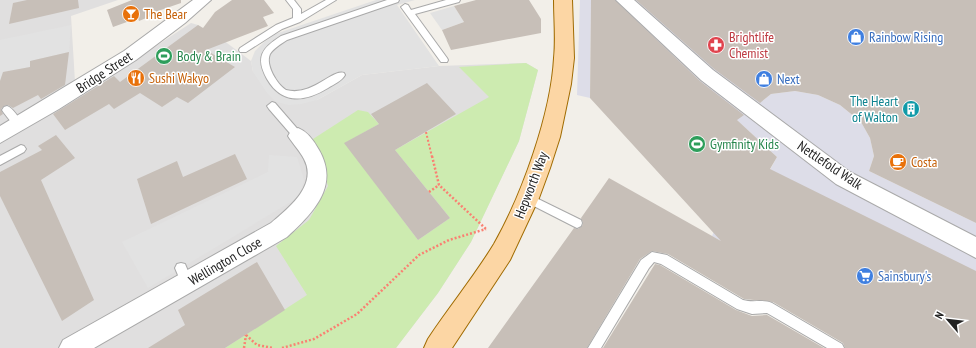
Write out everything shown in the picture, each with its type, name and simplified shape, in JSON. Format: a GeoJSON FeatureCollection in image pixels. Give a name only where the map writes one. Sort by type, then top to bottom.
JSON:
{"type":"FeatureCollection","features":[{"type":"Feature","properties":{"kind":"main road","name":"Hepworth Way"},"geometry":{"type":"LineString","coordinates":[[443,346],[502,252],[528,198],[549,137],[561,84],[564,58],[563,0]]}},
{"type":"Feature","properties":{"kind":"street","name":"Bridge Street"},"geometry":{"type":"LineString","coordinates":[[0,135],[113,67],[165,30],[203,0]]}},
{"type":"Feature","properties":{"kind":"street","name":"Nettlefold Walk"},"geometry":{"type":"LineString","coordinates":[[624,0],[707,75],[843,178],[976,248]]}},
{"type":"Feature","properties":{"kind":"street","name":"Wellington Close"},"geometry":{"type":"LineString","coordinates":[[71,348],[184,276],[278,230],[301,210],[314,188],[317,168],[310,152],[298,136]]}},
{"type":"Feature","properties":{"kind":"lane"},"geometry":{"type":"LineString","coordinates":[[290,0],[297,9],[297,20]]}},
{"type":"Feature","properties":{"kind":"lane"},"geometry":{"type":"LineString","coordinates":[[243,50],[279,27],[297,20],[332,0]]}},
{"type":"Feature","properties":{"kind":"lane"},"geometry":{"type":"LineString","coordinates":[[341,76],[309,93],[298,95],[288,94],[277,86],[263,63],[266,54],[284,38],[395,0]]}},
{"type":"Feature","properties":{"kind":"lane"},"geometry":{"type":"LineString","coordinates":[[444,60],[407,10],[456,0]]}},
{"type":"Feature","properties":{"kind":"lane"},"geometry":{"type":"LineString","coordinates":[[272,106],[298,136]]}},
{"type":"Feature","properties":{"kind":"lane"},"geometry":{"type":"LineString","coordinates":[[7,110],[18,124]]}},
{"type":"Feature","properties":{"kind":"lane"},"geometry":{"type":"LineString","coordinates":[[0,161],[21,149]]}},
{"type":"Feature","properties":{"kind":"lane"},"geometry":{"type":"LineString","coordinates":[[528,198],[577,223]]}},
{"type":"Feature","properties":{"kind":"lane"},"geometry":{"type":"LineString","coordinates":[[598,347],[645,264],[652,257],[663,259],[741,305],[752,308],[768,307],[838,348]]}},
{"type":"Feature","properties":{"kind":"path"},"geometry":{"type":"LineString","coordinates":[[282,348],[314,339],[357,314],[419,255],[449,240],[486,229],[439,185],[426,132]]}},
{"type":"Feature","properties":{"kind":"path"},"geometry":{"type":"LineString","coordinates":[[429,192],[439,185]]}},
{"type":"Feature","properties":{"kind":"path"},"geometry":{"type":"LineString","coordinates":[[244,348],[246,335],[257,345],[273,348]]}},
{"type":"Feature","properties":{"kind":"shaded area"},"geometry":{"type":"Polygon","coordinates":[[[0,0],[118,0],[71,16],[75,82],[82,93],[191,23],[198,25],[223,40],[251,61],[253,72],[317,100],[362,75],[439,66],[526,63],[538,70],[519,141],[471,242],[438,293],[396,348],[0,348],[0,0]]]}},
{"type":"Feature","properties":{"kind":"shaded area"},"geometry":{"type":"Polygon","coordinates":[[[376,0],[415,0],[397,5],[439,66],[362,75],[317,100],[302,104],[289,105],[276,102],[267,93],[253,72],[251,61],[255,51],[264,42],[275,34],[376,0]]]}},
{"type":"Feature","properties":{"kind":"shaded area"},"geometry":{"type":"Polygon","coordinates":[[[580,0],[591,0],[590,98],[577,95],[580,0]]]}},
{"type":"Feature","properties":{"kind":"shaded area","name":"The Heart of Walton"},"geometry":{"type":"Polygon","coordinates":[[[606,0],[645,0],[686,44],[761,102],[771,94],[795,91],[818,95],[840,105],[861,122],[870,138],[874,156],[869,171],[976,223],[976,271],[750,257],[712,236],[715,229],[737,229],[777,157],[606,0]]]}},
{"type":"Feature","properties":{"kind":"shaded area"},"geometry":{"type":"Polygon","coordinates":[[[454,6],[464,22],[442,30],[430,13],[454,6]]]}},
{"type":"Feature","properties":{"kind":"shaded area"},"geometry":{"type":"Polygon","coordinates":[[[71,25],[69,52],[30,61],[30,67],[3,72],[0,81],[0,40],[71,25]]]}},
{"type":"Feature","properties":{"kind":"shaded area"},"geometry":{"type":"Polygon","coordinates":[[[269,155],[297,157],[304,180],[299,197],[148,288],[122,242],[268,172],[269,155]]]}},
{"type":"Feature","properties":{"kind":"green space"},"geometry":{"type":"Polygon","coordinates":[[[526,63],[538,70],[519,141],[471,242],[438,293],[396,348],[225,348],[307,295],[276,246],[309,220],[328,186],[313,139],[358,110],[368,112],[379,124],[345,143],[418,240],[450,218],[395,150],[489,97],[459,67],[526,63]]]}},
{"type":"Feature","properties":{"kind":"building"},"geometry":{"type":"Polygon","coordinates":[[[27,0],[78,0],[79,8],[9,24],[13,3],[27,0]]]}},
{"type":"Feature","properties":{"kind":"building"},"geometry":{"type":"Polygon","coordinates":[[[132,0],[181,0],[181,3],[155,12],[156,14],[139,21],[138,18],[113,27],[107,10],[132,0]]]}},
{"type":"Feature","properties":{"kind":"building"},"geometry":{"type":"Polygon","coordinates":[[[232,0],[264,0],[274,13],[263,17],[268,26],[206,50],[235,67],[188,103],[177,97],[162,107],[140,93],[114,109],[109,104],[65,130],[53,114],[114,76],[120,82],[198,25],[203,28],[215,12],[232,0]]]}},
{"type":"Feature","properties":{"kind":"building"},"geometry":{"type":"Polygon","coordinates":[[[476,0],[529,0],[541,19],[541,33],[451,50],[442,30],[464,22],[454,6],[476,0]]]}},
{"type":"Feature","properties":{"kind":"building"},"geometry":{"type":"Polygon","coordinates":[[[591,0],[615,0],[700,81],[744,115],[737,120],[777,157],[770,169],[976,271],[976,348],[845,348],[843,343],[773,302],[744,299],[668,254],[652,251],[640,259],[587,348],[488,348],[574,228],[578,229],[582,226],[583,223],[581,218],[609,178],[721,241],[590,98],[591,0]]]}},
{"type":"Feature","properties":{"kind":"building","name":"The Heart of Walton"},"geometry":{"type":"Polygon","coordinates":[[[636,0],[976,0],[976,223],[869,171],[874,156],[870,138],[861,122],[840,105],[818,95],[795,91],[771,94],[760,103],[714,69],[636,0]]]}},
{"type":"Feature","properties":{"kind":"building"},"geometry":{"type":"Polygon","coordinates":[[[69,52],[65,85],[41,99],[38,95],[13,108],[8,105],[4,106],[1,109],[3,114],[0,116],[0,81],[3,72],[30,67],[30,61],[69,52]]]}},
{"type":"Feature","properties":{"kind":"building"},"geometry":{"type":"Polygon","coordinates":[[[427,83],[456,114],[395,150],[450,218],[418,240],[344,143],[379,124],[371,114],[427,83]]]}},
{"type":"Feature","properties":{"kind":"building"},"geometry":{"type":"Polygon","coordinates":[[[56,135],[75,158],[41,180],[94,300],[62,321],[0,196],[0,172],[42,150],[38,146],[56,135]]]}},
{"type":"Feature","properties":{"kind":"building"},"geometry":{"type":"Polygon","coordinates":[[[235,154],[247,179],[151,224],[137,179],[177,161],[183,177],[235,154]]]}},
{"type":"Feature","properties":{"kind":"building"},"geometry":{"type":"Polygon","coordinates":[[[257,262],[285,310],[225,348],[148,348],[185,325],[178,310],[257,262]]]}},
{"type":"Feature","properties":{"kind":"building"},"geometry":{"type":"Polygon","coordinates":[[[655,264],[660,265],[736,310],[752,316],[767,315],[824,348],[603,348],[655,264]]]}},
{"type":"Feature","properties":{"kind":"place","name":"The Bear"},"geometry":{"type":"Point","coordinates":[131,14]}},
{"type":"Feature","properties":{"kind":"place","name":"Rainbow Rising"},"geometry":{"type":"Point","coordinates":[856,37]}},
{"type":"Feature","properties":{"kind":"place","name":"Brightlife Chemist"},"geometry":{"type":"Point","coordinates":[716,45]}},
{"type":"Feature","properties":{"kind":"place","name":"Body & Brain"},"geometry":{"type":"Point","coordinates":[164,56]}},
{"type":"Feature","properties":{"kind":"place","name":"Sushi Wakyo"},"geometry":{"type":"Point","coordinates":[136,78]}},
{"type":"Feature","properties":{"kind":"place","name":"Next"},"geometry":{"type":"Point","coordinates":[764,79]}},
{"type":"Feature","properties":{"kind":"place","name":"The Heart of Walton"},"geometry":{"type":"Point","coordinates":[911,109]}},
{"type":"Feature","properties":{"kind":"place","name":"Gymfinity Kids"},"geometry":{"type":"Point","coordinates":[697,144]}},
{"type":"Feature","properties":{"kind":"place","name":"Costa"},"geometry":{"type":"Point","coordinates":[898,162]}},
{"type":"Feature","properties":{"kind":"place","name":"Sainsbury's"},"geometry":{"type":"Point","coordinates":[865,276]}}]}
